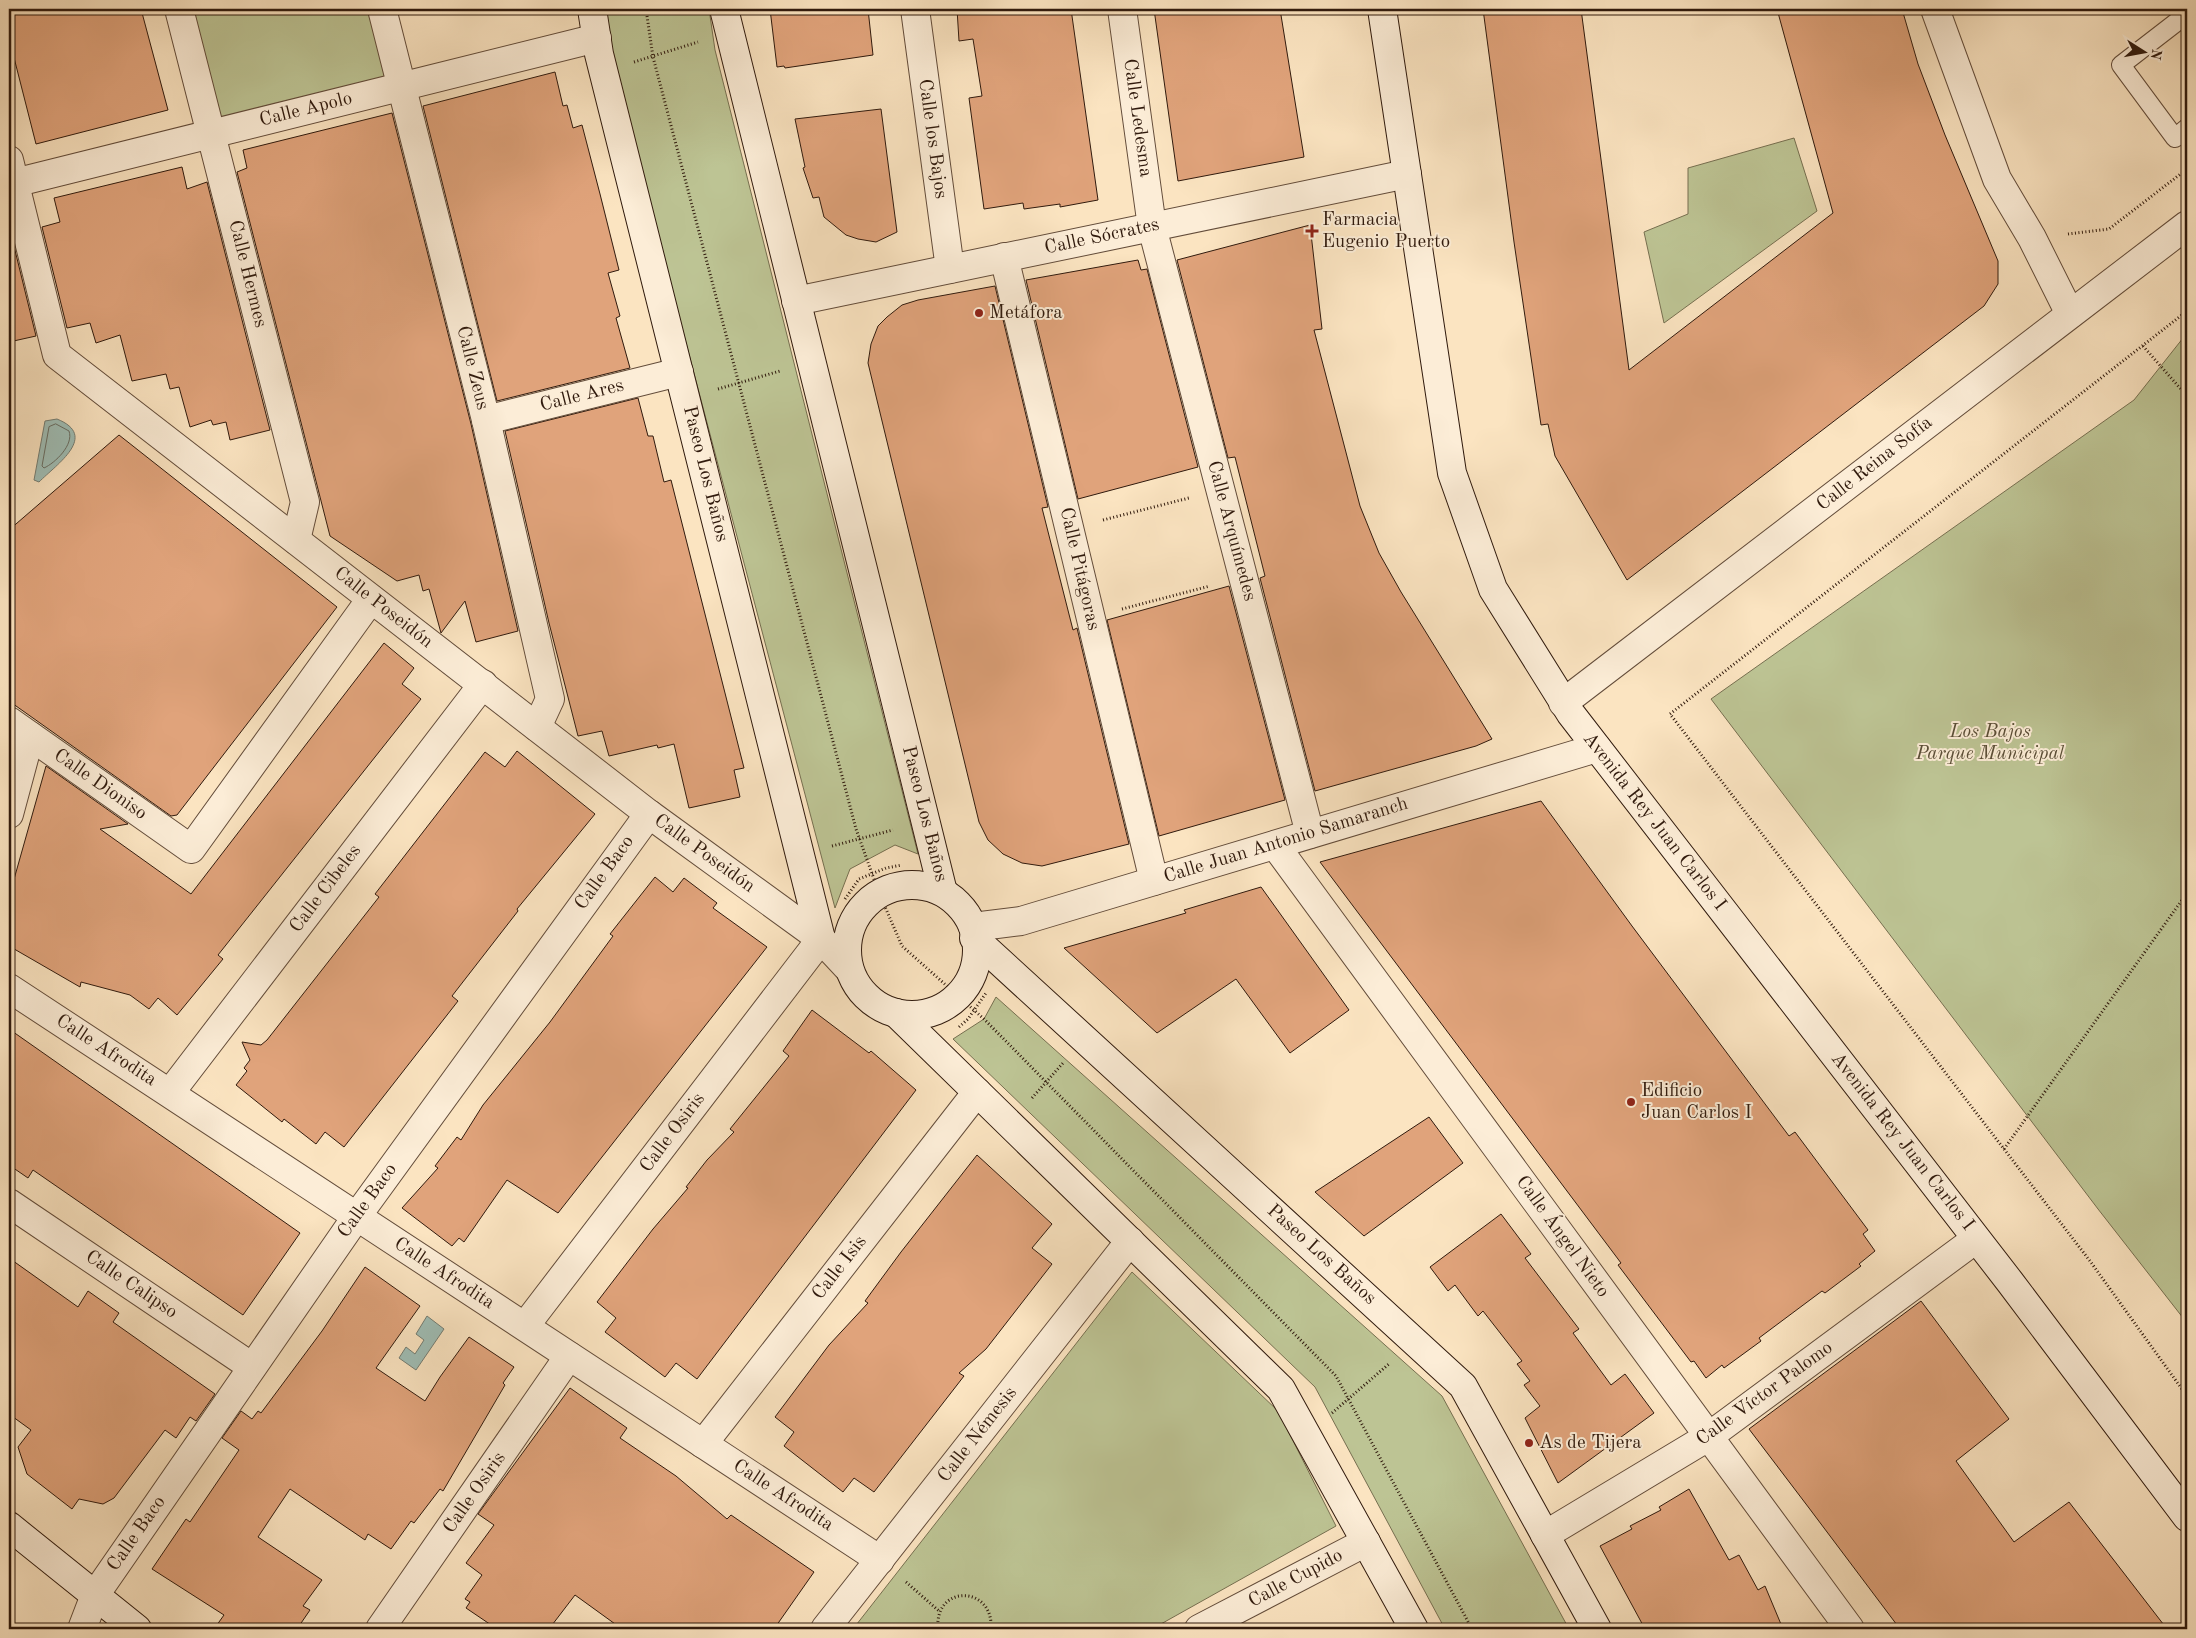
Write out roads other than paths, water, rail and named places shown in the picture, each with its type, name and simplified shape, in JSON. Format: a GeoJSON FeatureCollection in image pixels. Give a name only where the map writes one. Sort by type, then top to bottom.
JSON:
{"type":"FeatureCollection","features":[{"type":"Feature","properties":{"kind":"street","name":"Calle Hermes"},"geometry":{"type":"LineString","coordinates":[[179,9],[305,502],[296,540]]}},
{"type":"Feature","properties":{"kind":"street","name":"Calle Zeus"},"geometry":{"type":"LineString","coordinates":[[382,9],[486,420],[550,699],[537,727]]}},
{"type":"Feature","properties":{"kind":"street","name":"Paseo Los Baños"},"geometry":{"type":"LineString","coordinates":[[592,9],[603,70],[801,854],[821,940]]}},
{"type":"Feature","properties":{"kind":"street","name":"Calle los Bajos"},"geometry":{"type":"LineString","coordinates":[[915,9],[950,269]]}},
{"type":"Feature","properties":{"kind":"street","name":"Calle Ledesma"},"geometry":{"type":"LineString","coordinates":[[1122,9],[1152,227]]}},
{"type":"Feature","properties":{"kind":"street","name":"Avenida Rey Juan Carlos I"},"geometry":{"type":"LineString","coordinates":[[1382,9],[1452,473],[1493,589],[1564,703],[1597,748],[2187,1516]]}},
{"type":"Feature","properties":{"kind":"street"},"geometry":{"type":"LineString","coordinates":[[1935,9],[1997,179],[2032,238],[2070,314]]}},
{"type":"Feature","properties":{"kind":"street","name":"Paseo Los Baños"},"geometry":{"type":"LineString","coordinates":[[726,21],[943,892],[963,909],[974,932],[1084,1038],[1463,1386],[1597,1629]]}},
{"type":"Feature","properties":{"kind":"street","name":"Calle Apolo"},"geometry":{"type":"LineString","coordinates":[[12,171],[211,134],[597,38]]}},
{"type":"Feature","properties":{"kind":"street","name":"Calle Poseidón"},"geometry":{"type":"LineString","coordinates":[[12,171],[57,354],[649,814],[821,940],[849,969]]}},
{"type":"Feature","properties":{"kind":"street","name":"Calle Sócrates"},"geometry":{"type":"LineString","coordinates":[[796,301],[1407,174]]}},
{"type":"Feature","properties":{"kind":"street","name":"Calle Reina Sofía"},"geometry":{"type":"LineString","coordinates":[[1564,703],[2187,226]]}},
{"type":"Feature","properties":{"kind":"street","name":"Calle Arquímedes"},"geometry":{"type":"LineString","coordinates":[[1152,227],[1310,834]]}},
{"type":"Feature","properties":{"kind":"street","name":"Calle Pitágoras"},"geometry":{"type":"LineString","coordinates":[[1004,258],[1154,881]]}},
{"type":"Feature","properties":{"kind":"street","name":"Calle Ares"},"geometry":{"type":"LineString","coordinates":[[486,420],[679,372]]}},
{"type":"Feature","properties":{"kind":"street","name":"Calle Dioniso"},"geometry":{"type":"LineString","coordinates":[[19,728],[191,849],[372,599]]}},
{"type":"Feature","properties":{"kind":"street","name":"Calle Cibeles"},"geometry":{"type":"LineString","coordinates":[[170,1094],[483,684]]}},
{"type":"Feature","properties":{"kind":"street"},"geometry":{"type":"LineString","coordinates":[[9,814],[19,728]]}},
{"type":"Feature","properties":{"kind":"street","name":"Calle Juan Antonio Samaranch"},"geometry":{"type":"LineString","coordinates":[[974,932],[1021,921],[1597,748]]}},
{"type":"Feature","properties":{"kind":"street","name":"Calle Baco"},"geometry":{"type":"LineString","coordinates":[[82,1629],[95,1595],[357,1216],[649,814]]}},
{"type":"Feature","properties":{"kind":"street","name":"Calle Ángel Nieto"},"geometry":{"type":"LineString","coordinates":[[1275,845],[1850,1629]]}},
{"type":"Feature","properties":{"kind":"street"},"geometry":{"type":"LineString","coordinates":[[943,892],[913,884],[879,892],[860,909],[846,946],[849,969],[859,988],[876,1005],[896,1013],[918,1014],[944,1006],[966,1003],[963,989],[974,967],[977,954],[974,932]]}},
{"type":"Feature","properties":{"kind":"street","name":"Calle Osiris"},"geometry":{"type":"LineString","coordinates":[[525,1326],[821,940]]}},
{"type":"Feature","properties":{"kind":"street","name":"Calle Afrodita"},"geometry":{"type":"LineString","coordinates":[[9,988],[880,1560]]}},
{"type":"Feature","properties":{"kind":"street"},"geometry":{"type":"LineString","coordinates":[[896,1013],[1281,1389],[1414,1629]]}},
{"type":"Feature","properties":{"kind":"street","name":"Calle Isis"},"geometry":{"type":"LineString","coordinates":[[703,1444],[977,1092]]}},
{"type":"Feature","properties":{"kind":"street","name":"Calle Calipso"},"geometry":{"type":"LineString","coordinates":[[9,1203],[252,1367]]}},
{"type":"Feature","properties":{"kind":"street","name":"Calle Víctor Palomo"},"geometry":{"type":"LineString","coordinates":[[1545,1535],[1708,1437],[1976,1239]]}},
{"type":"Feature","properties":{"kind":"street","name":"Calle Némesis"},"geometry":{"type":"LineString","coordinates":[[825,1629],[1130,1241]]}},
{"type":"Feature","properties":{"kind":"street","name":"Calle Osiris"},"geometry":{"type":"LineString","coordinates":[[380,1629],[569,1356]]}},
{"type":"Feature","properties":{"kind":"street"},"geometry":{"type":"LineString","coordinates":[[9,1526],[136,1629]]}},
{"type":"Feature","properties":{"kind":"street","name":"Calle Cupido"},"geometry":{"type":"LineString","coordinates":[[1199,1629],[1366,1542]]}},
{"type":"Feature","properties":{"kind":"lane"},"geometry":{"type":"LineString","coordinates":[[2187,14],[2121,65],[2175,138],[2187,128]]}},
{"type":"Feature","properties":{"kind":"water"},"geometry":{"type":"Polygon","coordinates":[[[57,419],[69,426],[74,433],[75,442],[64,459],[39,482],[34,480],[45,421],[57,419]]]}},
{"type":"Feature","properties":{"kind":"water"},"geometry":{"type":"Polygon","coordinates":[[[427,1316],[444,1329],[416,1370],[399,1358],[406,1347],[415,1354],[424,1340],[416,1334],[427,1316]]]}},
{"type":"Feature","properties":{"kind":"place","name":"Farmacia Eugenio Puerto"},"geometry":{"type":"Point","coordinates":[1312,231]}},
{"type":"Feature","properties":{"kind":"place","name":"Metáfora"},"geometry":{"type":"Point","coordinates":[979,313]}},
{"type":"Feature","properties":{"kind":"place","name":"Edificio Juan Carlos I"},"geometry":{"type":"Point","coordinates":[1631,1102]}},
{"type":"Feature","properties":{"kind":"place","name":"As de Tijera"},"geometry":{"type":"Point","coordinates":[1529,1443]}},
{"type":"Feature","properties":{"kind":"park label","name":"Los Bajos Parque Municipal"},"geometry":{"type":"Point","coordinates":[1990,743]}}]}
